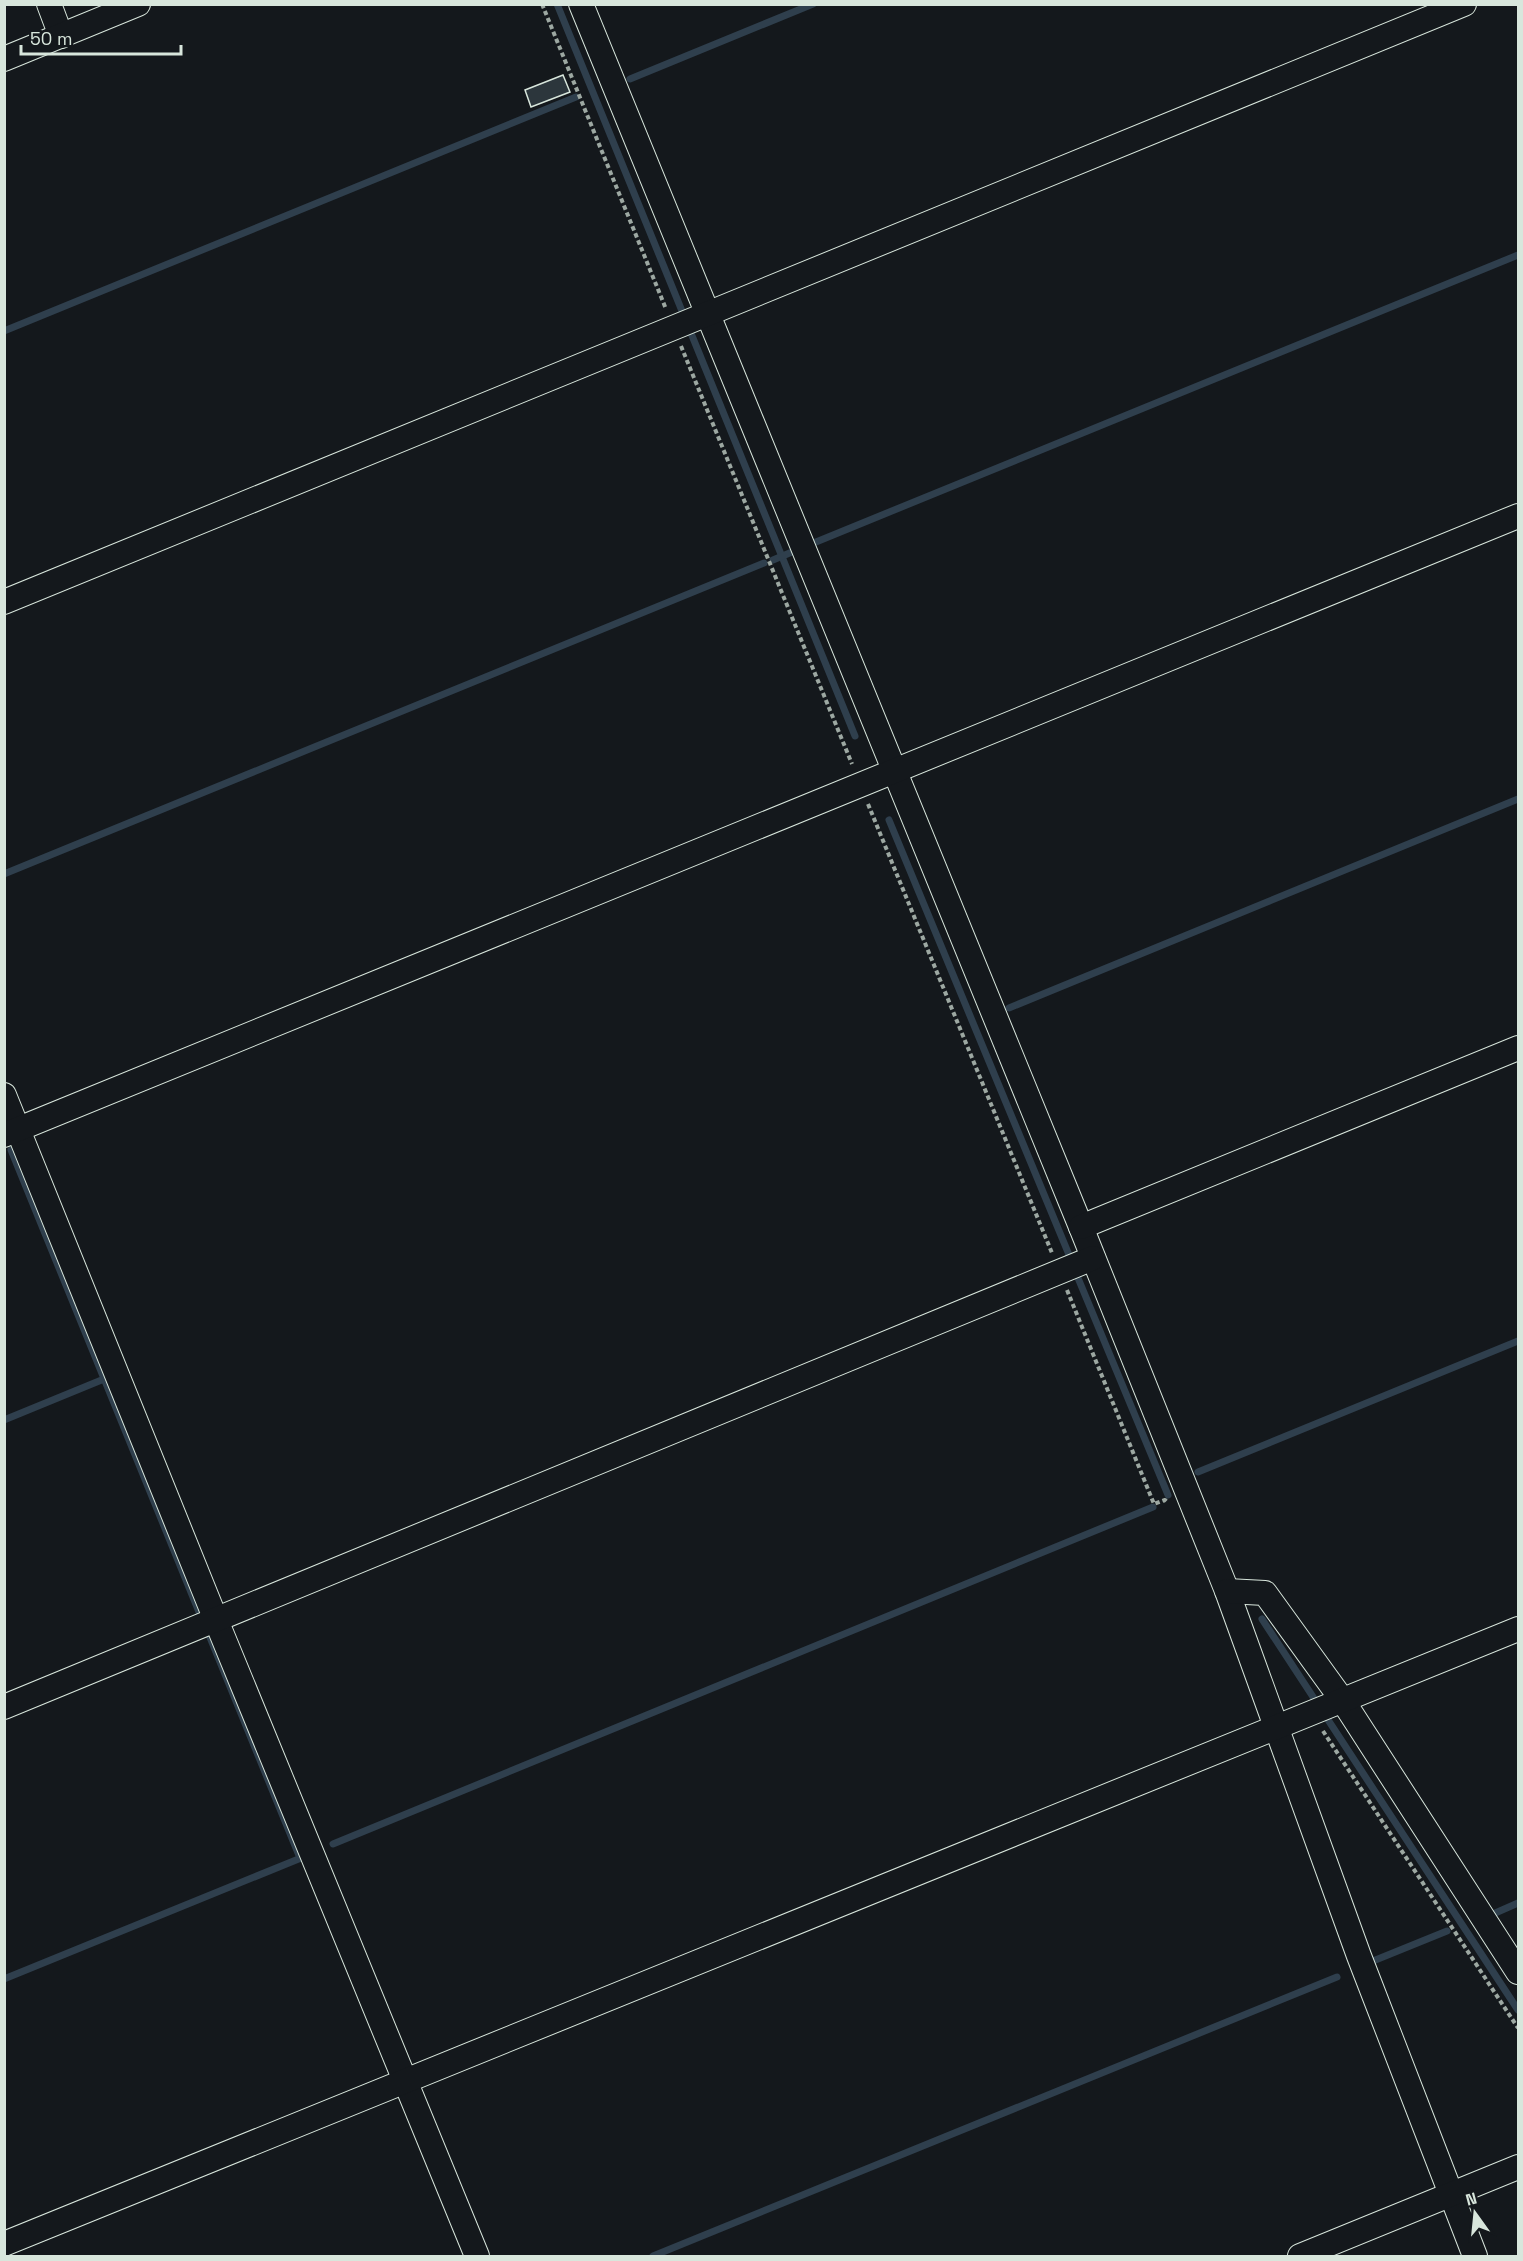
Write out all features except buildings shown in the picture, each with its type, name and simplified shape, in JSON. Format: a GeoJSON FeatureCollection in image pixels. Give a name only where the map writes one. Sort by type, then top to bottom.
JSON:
{"type":"FeatureCollection","features":[{"type":"Feature","properties":{"kind":"street"},"geometry":{"type":"LineString","coordinates":[[49,4],[62,36]]}},
{"type":"Feature","properties":{"kind":"street"},"geometry":{"type":"LineString","coordinates":[[4,59],[138,4]]}},
{"type":"Feature","properties":{"kind":"street"},"geometry":{"type":"LineString","coordinates":[[581,4],[688,321],[892,770],[1081,1227],[1227,1591],[1359,1956],[1475,2256]]}},
{"type":"Feature","properties":{"kind":"street"},"geometry":{"type":"LineString","coordinates":[[4,602],[1464,4]]}},
{"type":"Feature","properties":{"kind":"street"},"geometry":{"type":"LineString","coordinates":[[11,1132],[1518,516]]}},
{"type":"Feature","properties":{"kind":"street"},"geometry":{"type":"LineString","coordinates":[[1081,1227],[1518,1048]]}},
{"type":"Feature","properties":{"kind":"street"},"geometry":{"type":"LineString","coordinates":[[4,1095],[11,1132],[216,1620],[477,2256]]}},
{"type":"Feature","properties":{"kind":"street"},"geometry":{"type":"LineString","coordinates":[[4,1707],[1093,1258]]}},
{"type":"Feature","properties":{"kind":"street"},"geometry":{"type":"LineString","coordinates":[[1227,1591],[1265,1593],[1324,1708],[1518,1971]]}},
{"type":"Feature","properties":{"kind":"street"},"geometry":{"type":"LineString","coordinates":[[8,2242],[407,2082],[1518,1629]]}},
{"type":"Feature","properties":{"kind":"street"},"geometry":{"type":"LineString","coordinates":[[1300,2256],[1518,2167]]}},
{"type":"Feature","properties":{"kind":"path"},"geometry":{"type":"LineString","coordinates":[[542,4],[688,321],[860,784],[1154,1504],[1165,1500],[1171,1508]]}},
{"type":"Feature","properties":{"kind":"path"},"geometry":{"type":"LineString","coordinates":[[1324,1708],[1518,2028]]}},
{"type":"Feature","properties":{"kind":"waterway"},"geometry":{"type":"LineString","coordinates":[[557,4],[855,736]]}},
{"type":"Feature","properties":{"kind":"waterway"},"geometry":{"type":"LineString","coordinates":[[630,79],[813,4]]}},
{"type":"Feature","properties":{"kind":"waterway"},"geometry":{"type":"LineString","coordinates":[[4,331],[576,97]]}},
{"type":"Feature","properties":{"kind":"waterway"},"geometry":{"type":"LineString","coordinates":[[816,542],[1518,255]]}},
{"type":"Feature","properties":{"kind":"waterway"},"geometry":{"type":"LineString","coordinates":[[773,560],[792,552]]}},
{"type":"Feature","properties":{"kind":"waterway"},"geometry":{"type":"LineString","coordinates":[[4,874],[764,563]]}},
{"type":"Feature","properties":{"kind":"waterway"},"geometry":{"type":"LineString","coordinates":[[1009,1008],[1518,799]]}},
{"type":"Feature","properties":{"kind":"waterway"},"geometry":{"type":"LineString","coordinates":[[889,820],[1072,1262]]}},
{"type":"Feature","properties":{"kind":"waterway"},"geometry":{"type":"LineString","coordinates":[[11,1150],[199,1612]]}},
{"type":"Feature","properties":{"kind":"waterway"},"geometry":{"type":"LineString","coordinates":[[1078,1278],[1168,1495]]}},
{"type":"Feature","properties":{"kind":"waterway"},"geometry":{"type":"LineString","coordinates":[[1198,1472],[1518,1341]]}},
{"type":"Feature","properties":{"kind":"waterway"},"geometry":{"type":"LineString","coordinates":[[4,1420],[104,1379]]}},
{"type":"Feature","properties":{"kind":"waterway"},"geometry":{"type":"LineString","coordinates":[[333,1844],[1153,1507]]}},
{"type":"Feature","properties":{"kind":"waterway"},"geometry":{"type":"LineString","coordinates":[[1262,1619],[1518,2010]]}},
{"type":"Feature","properties":{"kind":"waterway"},"geometry":{"type":"LineString","coordinates":[[209,1635],[300,1858]]}},
{"type":"Feature","properties":{"kind":"waterway"},"geometry":{"type":"LineString","coordinates":[[4,1979],[301,1858]]}},
{"type":"Feature","properties":{"kind":"waterway"},"geometry":{"type":"LineString","coordinates":[[1493,1914],[1518,1903]]}},
{"type":"Feature","properties":{"kind":"waterway"},"geometry":{"type":"LineString","coordinates":[[1373,1961],[1447,1931]]}},
{"type":"Feature","properties":{"kind":"waterway"},"geometry":{"type":"LineString","coordinates":[[653,2256],[1337,1977]]}}]}
